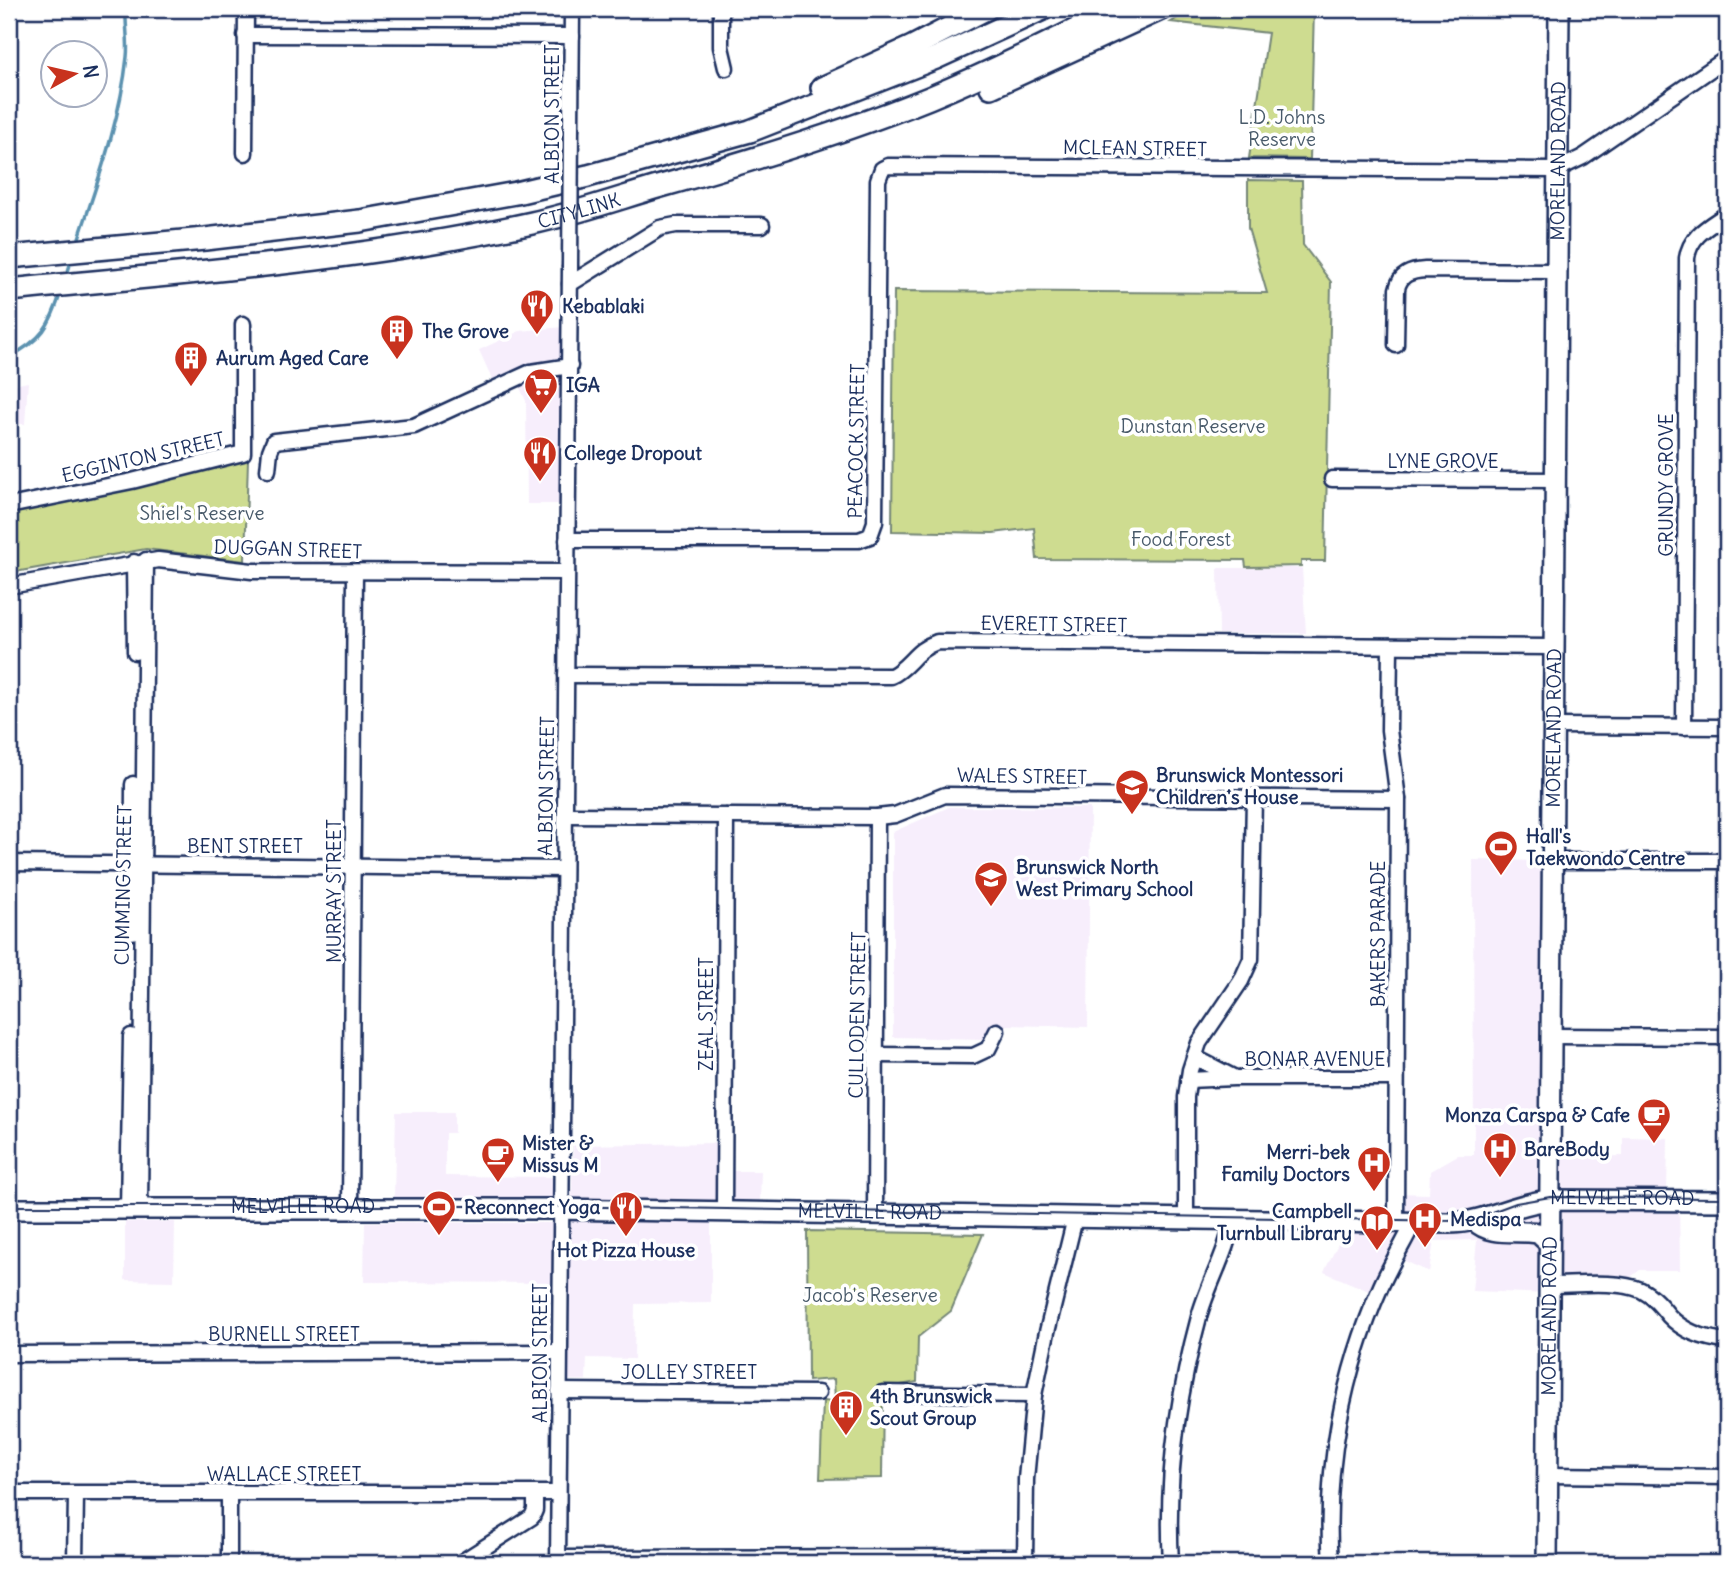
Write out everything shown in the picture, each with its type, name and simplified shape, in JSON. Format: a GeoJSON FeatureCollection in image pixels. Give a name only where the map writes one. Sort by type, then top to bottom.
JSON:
{"type":"FeatureCollection","features":[{"type":"Feature","properties":{"kind":"highway"},"geometry":{"type":"LineString","coordinates":[[669,154],[854,74],[986,9]]}},
{"type":"Feature","properties":{"kind":"highway","name":"CITYLINK"},"geometry":{"type":"LineString","coordinates":[[9,257],[268,233],[373,219],[516,193],[750,131],[936,58],[1043,9]]}},
{"type":"Feature","properties":{"kind":"highway","name":"CITYLINK"},"geometry":{"type":"LineString","coordinates":[[9,290],[286,263],[369,252],[558,216],[779,151],[928,99],[1118,9]]}},
{"type":"Feature","properties":{"kind":"highway"},"geometry":{"type":"LineString","coordinates":[[779,151],[963,99],[1161,9]]}},
{"type":"Feature","properties":{"kind":"main road","name":"MORELAND ROAD"},"geometry":{"type":"LineString","coordinates":[[1547,1563],[1558,13]]}},
{"type":"Feature","properties":{"kind":"main road","name":"MELVILLE ROAD"},"geometry":{"type":"LineString","coordinates":[[9,1209],[561,1209],[1405,1223],[1475,1221],[1526,1203],[1550,1200],[1727,1201]]}},
{"type":"Feature","properties":{"kind":"main road"},"geometry":{"type":"LineString","coordinates":[[1475,1221],[1497,1231],[1538,1233],[1549,1243]]}},
{"type":"Feature","properties":{"kind":"street"},"geometry":{"type":"LineString","coordinates":[[245,153],[246,9]]}},
{"type":"Feature","properties":{"kind":"street","name":"ALBION STREET"},"geometry":{"type":"LineString","coordinates":[[558,1561],[572,9]]}},
{"type":"Feature","properties":{"kind":"street"},"geometry":{"type":"LineString","coordinates":[[721,9],[721,47],[726,68]]}},
{"type":"Feature","properties":{"kind":"street"},"geometry":{"type":"LineString","coordinates":[[245,35],[572,36]]}},
{"type":"Feature","properties":{"kind":"street"},"geometry":{"type":"LineString","coordinates":[[1556,170],[1583,157],[1727,58]]}},
{"type":"Feature","properties":{"kind":"street","name":"MCLEAN STREET"},"geometry":{"type":"LineString","coordinates":[[882,169],[893,165],[1556,170]]}},
{"type":"Feature","properties":{"kind":"street","name":"PEACOCK STREET"},"geometry":{"type":"LineString","coordinates":[[567,540],[859,540],[870,536],[875,522],[878,180],[882,169]]}},
{"type":"Feature","properties":{"kind":"street","name":"GRUNDY GROVE"},"geometry":{"type":"LineString","coordinates":[[1684,727],[1686,271],[1690,243],[1727,214]]}},
{"type":"Feature","properties":{"kind":"street"},"geometry":{"type":"LineString","coordinates":[[570,284],[660,228],[676,225],[762,226]]}},
{"type":"Feature","properties":{"kind":"street"},"geometry":{"type":"LineString","coordinates":[[1396,345],[1397,289],[1398,282],[1406,274],[1425,270],[1556,271]]}},
{"type":"Feature","properties":{"kind":"street","name":"EGGINTON STREET"},"geometry":{"type":"LineString","coordinates":[[9,506],[132,481],[243,453],[243,324]]}},
{"type":"Feature","properties":{"kind":"street"},"geometry":{"type":"LineString","coordinates":[[268,470],[274,441],[414,426],[531,372],[570,366]]}},
{"type":"Feature","properties":{"kind":"street","name":"LYNE GROVE"},"geometry":{"type":"LineString","coordinates":[[1332,480],[1555,480]]}},
{"type":"Feature","properties":{"kind":"street","name":"DUGGAN STREET"},"geometry":{"type":"LineString","coordinates":[[9,586],[140,561],[169,560],[252,571],[568,572]]}},
{"type":"Feature","properties":{"kind":"street","name":"CUMMING STREET"},"geometry":{"type":"LineString","coordinates":[[134,1209],[140,561]]}},
{"type":"Feature","properties":{"kind":"street","name":"MURRAY STREET"},"geometry":{"type":"LineString","coordinates":[[350,1209],[355,572]]}},
{"type":"Feature","properties":{"kind":"street","name":"EVERETT STREET"},"geometry":{"type":"LineString","coordinates":[[566,675],[891,676],[903,668],[917,652],[937,642],[1553,647]]}},
{"type":"Feature","properties":{"kind":"street","name":"BAKERS PARADE"},"geometry":{"type":"LineString","coordinates":[[1390,646],[1389,730],[1398,799],[1396,1079],[1405,1223]]}},
{"type":"Feature","properties":{"kind":"street"},"geometry":{"type":"LineString","coordinates":[[1552,726],[1727,727]]}},
{"type":"Feature","properties":{"kind":"street","name":"WALES STREET"},"geometry":{"type":"LineString","coordinates":[[565,815],[877,817],[895,815],[945,795],[1398,799]]}},
{"type":"Feature","properties":{"kind":"street"},"geometry":{"type":"LineString","coordinates":[[1186,1221],[1188,1080],[1194,1057],[1207,1031],[1241,981],[1251,959],[1254,797]]}},
{"type":"Feature","properties":{"kind":"street","name":"ZEAL STREET"},"geometry":{"type":"LineString","coordinates":[[724,1212],[726,816]]}},
{"type":"Feature","properties":{"kind":"street","name":"CULLODEN STREET"},"geometry":{"type":"LineString","coordinates":[[875,1214],[877,817]]}},
{"type":"Feature","properties":{"kind":"street"},"geometry":{"type":"LineString","coordinates":[[1552,861],[1727,861]]}},
{"type":"Feature","properties":{"kind":"street","name":"BENT STREET"},"geometry":{"type":"LineString","coordinates":[[9,863],[564,869]]}},
{"type":"Feature","properties":{"kind":"street"},"geometry":{"type":"LineString","coordinates":[[876,1055],[973,1056],[988,1049],[997,1031]]}},
{"type":"Feature","properties":{"kind":"street"},"geometry":{"type":"LineString","coordinates":[[1551,1036],[1727,1037]]}},
{"type":"Feature","properties":{"kind":"street","name":"BONAR AVENUE"},"geometry":{"type":"LineString","coordinates":[[1194,1057],[1234,1078]]}},
{"type":"Feature","properties":{"kind":"street","name":"BONAR AVENUE"},"geometry":{"type":"LineString","coordinates":[[1188,1080],[1396,1079]]}},
{"type":"Feature","properties":{"kind":"street"},"geometry":{"type":"LineString","coordinates":[[558,1561],[1025,1560],[1026,1479],[1034,1395],[1075,1218]]}},
{"type":"Feature","properties":{"kind":"street"},"geometry":{"type":"LineString","coordinates":[[1171,1563],[1170,1489],[1179,1403],[1200,1314],[1232,1220]]}},
{"type":"Feature","properties":{"kind":"street"},"geometry":{"type":"LineString","coordinates":[[1331,1563],[1332,1485],[1349,1374],[1405,1223]]}},
{"type":"Feature","properties":{"kind":"street"},"geometry":{"type":"LineString","coordinates":[[1549,1285],[1622,1286],[1639,1289],[1686,1329],[1709,1339],[1727,1341]]}},
{"type":"Feature","properties":{"kind":"street","name":"BURNELL STREET"},"geometry":{"type":"LineString","coordinates":[[9,1354],[559,1352]]}},
{"type":"Feature","properties":{"kind":"street","name":"JOLLEY STREET"},"geometry":{"type":"LineString","coordinates":[[559,1391],[818,1393]]}},
{"type":"Feature","properties":{"kind":"street"},"geometry":{"type":"LineString","coordinates":[[882,1393],[1034,1395]]}},
{"type":"Feature","properties":{"kind":"street"},"geometry":{"type":"LineString","coordinates":[[1547,1475],[1727,1477]]}},
{"type":"Feature","properties":{"kind":"street","name":"WALLACE STREET"},"geometry":{"type":"LineString","coordinates":[[9,1493],[558,1493]]}},
{"type":"Feature","properties":{"kind":"street"},"geometry":{"type":"LineString","coordinates":[[75,1563],[76,1493]]}},
{"type":"Feature","properties":{"kind":"street"},"geometry":{"type":"LineString","coordinates":[[229,1493],[229,1563]]}},
{"type":"Feature","properties":{"kind":"street"},"geometry":{"type":"LineString","coordinates":[[460,1563],[531,1517],[535,1510],[535,1493]]}},
{"type":"Feature","properties":{"kind":"shaded area"},"geometry":{"type":"Polygon","coordinates":[[[564,327],[562,504],[527,504],[526,401],[517,381],[497,390],[479,350],[520,331],[564,327]]]}},
{"type":"Feature","properties":{"kind":"shaded area"},"geometry":{"type":"Polygon","coordinates":[[[28,382],[25,424],[9,424],[9,386],[28,382]]]}},
{"type":"Feature","properties":{"kind":"shaded area"},"geometry":{"type":"Polygon","coordinates":[[[1218,568],[1302,568],[1306,633],[1219,634],[1218,568]]]}},
{"type":"Feature","properties":{"kind":"shaded area","name":"Brunswick North West Primary School"},"geometry":{"type":"Polygon","coordinates":[[[949,807],[1090,808],[1088,1027],[1008,1025],[986,1039],[893,1037],[893,832],[949,807]]]}},
{"type":"Feature","properties":{"kind":"shaded area"},"geometry":{"type":"Polygon","coordinates":[[[1473,860],[1549,861],[1547,1158],[1623,1156],[1623,1137],[1668,1138],[1667,1194],[1679,1194],[1680,1270],[1640,1270],[1616,1288],[1554,1287],[1553,1294],[1472,1291],[1477,1240],[1434,1241],[1429,1272],[1394,1256],[1376,1294],[1324,1272],[1340,1240],[1341,1216],[1400,1216],[1399,1193],[1429,1194],[1430,1171],[1458,1155],[1474,1155],[1473,860]]]}},
{"type":"Feature","properties":{"kind":"shaded area"},"geometry":{"type":"Polygon","coordinates":[[[396,1112],[454,1112],[454,1133],[445,1133],[445,1176],[554,1177],[555,1197],[394,1197],[396,1112]]]}},
{"type":"Feature","properties":{"kind":"shaded area"},"geometry":{"type":"Polygon","coordinates":[[[718,1143],[718,1171],[761,1171],[760,1203],[711,1203],[711,1303],[635,1304],[634,1359],[587,1358],[586,1380],[565,1380],[565,1283],[364,1282],[365,1222],[571,1223],[573,1145],[718,1143]]]}},
{"type":"Feature","properties":{"kind":"shaded area"},"geometry":{"type":"Polygon","coordinates":[[[125,1222],[175,1222],[174,1281],[125,1280],[125,1222]]]}},
{"type":"Feature","properties":{"kind":"green space","name":"L.D. Johns Reserve"},"geometry":{"type":"Polygon","coordinates":[[[1193,9],[1314,9],[1310,159],[1249,158],[1268,33],[1171,22],[1193,9]]]}},
{"type":"Feature","properties":{"kind":"green space","name":"Dunstan Reserve"},"geometry":{"type":"Polygon","coordinates":[[[1248,180],[1302,181],[1303,245],[1331,282],[1325,561],[1301,561],[1301,566],[1246,567],[1245,560],[1037,559],[1034,528],[993,533],[892,531],[894,291],[1267,293],[1248,228],[1248,180]]]}},
{"type":"Feature","properties":{"kind":"green space","name":"Shiel's Reserve"},"geometry":{"type":"Polygon","coordinates":[[[248,459],[245,561],[146,549],[9,573],[9,513],[248,459]]]}},
{"type":"Feature","properties":{"kind":"green space","name":"Jacob's Reserve"},"geometry":{"type":"Polygon","coordinates":[[[807,1231],[983,1234],[951,1311],[918,1337],[917,1382],[883,1388],[882,1478],[820,1479],[823,1401],[835,1402],[834,1379],[808,1381],[807,1231]]]}},
{"type":"Feature","properties":{"kind":"waterway"},"geometry":{"type":"LineString","coordinates":[[77,244],[107,152],[119,105],[127,51],[126,9]]}},
{"type":"Feature","properties":{"kind":"waterway"},"geometry":{"type":"LineString","coordinates":[[66,278],[72,258]]}},
{"type":"Feature","properties":{"kind":"waterway"},"geometry":{"type":"LineString","coordinates":[[9,357],[30,344],[43,331],[61,292]]}},
{"type":"Feature","properties":{"kind":"tram line"},"geometry":{"type":"LineString","coordinates":[[9,1206],[544,1206],[1458,1221],[1473,1219],[1516,1203],[1550,1197],[1727,1198]]}},
{"type":"Feature","properties":{"kind":"place","name":"Kebablaki"},"geometry":{"type":"Point","coordinates":[537,336]}},
{"type":"Feature","properties":{"kind":"place","name":"The Grove"},"geometry":{"type":"Point","coordinates":[397,361]}},
{"type":"Feature","properties":{"kind":"place","name":"Aurum Aged Care"},"geometry":{"type":"Point","coordinates":[191,388]}},
{"type":"Feature","properties":{"kind":"place","name":"IGA"},"geometry":{"type":"Point","coordinates":[541,415]}},
{"type":"Feature","properties":{"kind":"place","name":"College Dropout"},"geometry":{"type":"Point","coordinates":[540,483]}},
{"type":"Feature","properties":{"kind":"place","name":"Brunswick Montessori Children's House"},"geometry":{"type":"Point","coordinates":[1132,816]}},
{"type":"Feature","properties":{"kind":"place","name":"Hall's Taekwondo Centre"},"geometry":{"type":"Point","coordinates":[1501,877]}},
{"type":"Feature","properties":{"kind":"place","name":"Brunswick North West Primary School"},"geometry":{"type":"Point","coordinates":[991,908]}},
{"type":"Feature","properties":{"kind":"place","name":"Monza Carspa & Cafe"},"geometry":{"type":"Point","coordinates":[1654,1145]}},
{"type":"Feature","properties":{"kind":"place","name":"BareBody"},"geometry":{"type":"Point","coordinates":[1500,1179]}},
{"type":"Feature","properties":{"kind":"place","name":"Mister & Missus M"},"geometry":{"type":"Point","coordinates":[498,1184]}},
{"type":"Feature","properties":{"kind":"place","name":"Merri-bek Family Doctors"},"geometry":{"type":"Point","coordinates":[1374,1193]}},
{"type":"Feature","properties":{"kind":"place","name":"Reconnect Yoga"},"geometry":{"type":"Point","coordinates":[439,1237]}},
{"type":"Feature","properties":{"kind":"place","name":"Hot Pizza House"},"geometry":{"type":"Point","coordinates":[626,1238]}},
{"type":"Feature","properties":{"kind":"place","name":"Medispa"},"geometry":{"type":"Point","coordinates":[1425,1249]}},
{"type":"Feature","properties":{"kind":"place","name":"Campbell Turnbull Library"},"geometry":{"type":"Point","coordinates":[1377,1252]}},
{"type":"Feature","properties":{"kind":"place","name":"4th Brunswick Scout Group"},"geometry":{"type":"Point","coordinates":[846,1437]}},
{"type":"Feature","properties":{"kind":"park label","name":"Food Forest"},"geometry":{"type":"Point","coordinates":[1181,539]}}]}
